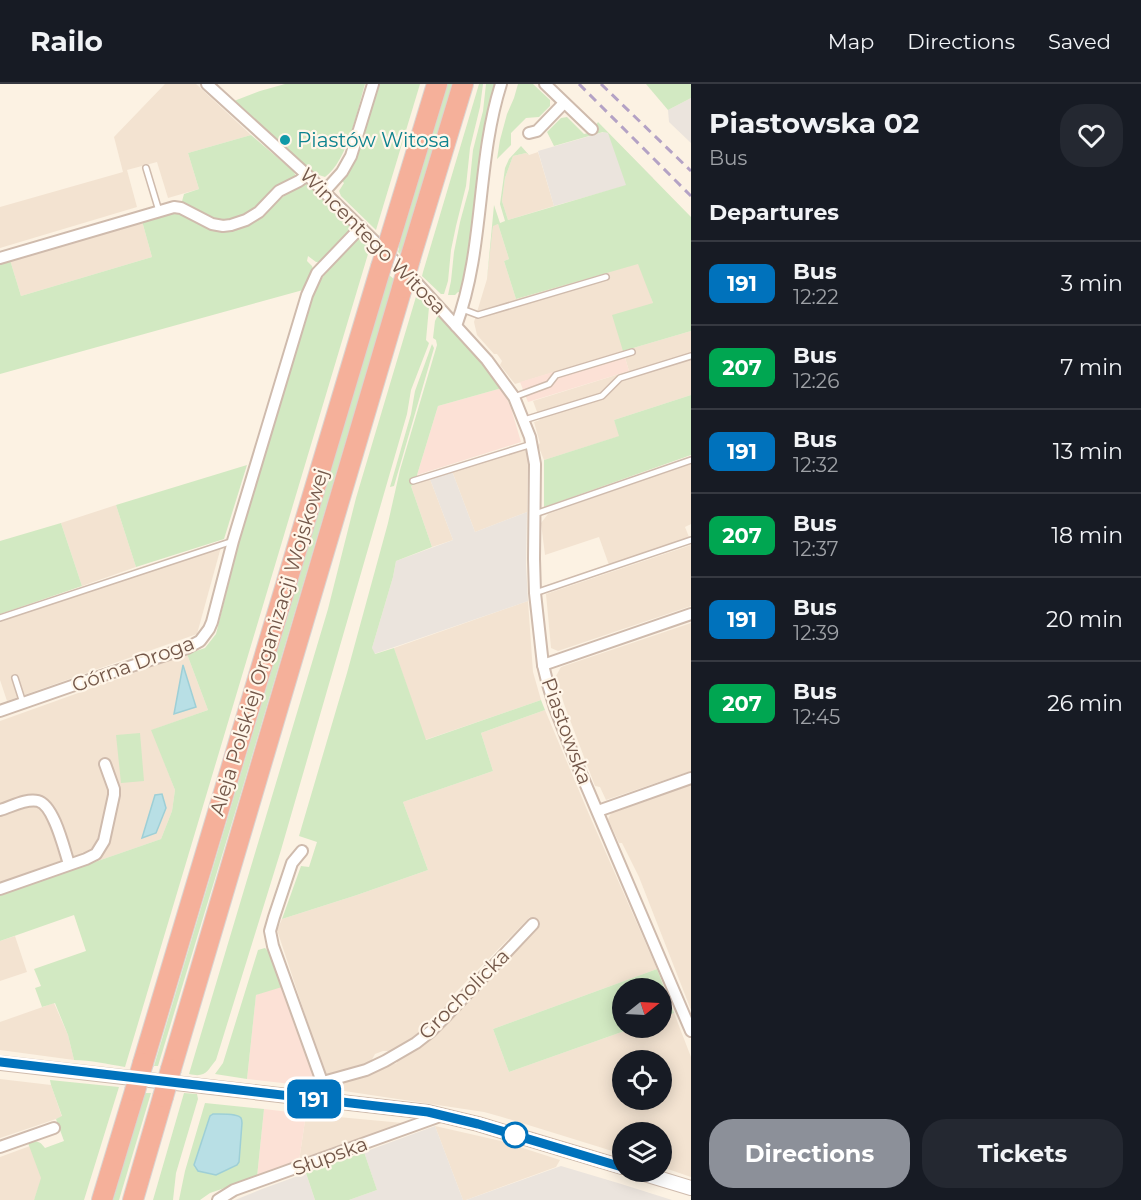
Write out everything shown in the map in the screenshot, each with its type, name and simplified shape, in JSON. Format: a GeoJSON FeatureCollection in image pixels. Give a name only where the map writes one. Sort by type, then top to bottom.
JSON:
{"type":"FeatureCollection","features":[{"type":"Feature","properties":{"kind":"highway","name":"Aleja Polskiej Organizacji Wojskowej"},"geometry":{"type":"LineString","coordinates":[[102,1200],[437,84]]}},
{"type":"Feature","properties":{"kind":"highway","name":"Aleja Polskiej Organizacji Wojskowej"},"geometry":{"type":"LineString","coordinates":[[133,1200],[463,84]]}},
{"type":"Feature","properties":{"kind":"street","name":"Wincentego Witosa"},"geometry":{"type":"LineString","coordinates":[[207,84],[307,175],[421,287],[487,360],[514,397],[522,417]]}},
{"type":"Feature","properties":{"kind":"street"},"geometry":{"type":"LineString","coordinates":[[324,192],[342,171],[351,156],[373,84]]}},
{"type":"Feature","properties":{"kind":"street"},"geometry":{"type":"LineString","coordinates":[[456,326],[474,260],[489,132],[501,84]]}},
{"type":"Feature","properties":{"kind":"street"},"geometry":{"type":"LineString","coordinates":[[545,84],[592,129]]}},
{"type":"Feature","properties":{"kind":"street"},"geometry":{"type":"LineString","coordinates":[[530,133],[537,130],[564,103]]}},
{"type":"Feature","properties":{"kind":"street"},"geometry":{"type":"LineString","coordinates":[[0,258],[174,207],[212,224],[231,225],[259,213],[279,191],[307,175]]}},
{"type":"Feature","properties":{"kind":"street","name":"Górna Droga"},"geometry":{"type":"LineString","coordinates":[[0,711],[187,648],[200,641],[209,629],[307,295],[317,273],[361,227]]}},
{"type":"Feature","properties":{"kind":"street","name":"Piastowska"},"geometry":{"type":"LineString","coordinates":[[522,417],[532,444],[535,464],[535,593],[543,665],[555,708],[574,757],[691,1031]]}},
{"type":"Feature","properties":{"kind":"street"},"geometry":{"type":"LineString","coordinates":[[543,665],[691,614]]}},
{"type":"Feature","properties":{"kind":"street"},"geometry":{"type":"LineString","coordinates":[[0,889],[96,854],[104,841],[114,795],[105,764]]}},
{"type":"Feature","properties":{"kind":"street"},"geometry":{"type":"LineString","coordinates":[[598,811],[691,777]]}},
{"type":"Feature","properties":{"kind":"street"},"geometry":{"type":"LineString","coordinates":[[0,810],[29,801],[39,801],[47,806],[52,814],[69,864]]}},
{"type":"Feature","properties":{"kind":"street"},"geometry":{"type":"LineString","coordinates":[[302,851],[292,863],[270,931],[273,946],[329,1101]]}},
{"type":"Feature","properties":{"kind":"street","name":"Grocholicka"},"geometry":{"type":"LineString","coordinates":[[323,1082],[366,1070],[416,1043],[439,1024],[533,924]]}},
{"type":"Feature","properties":{"kind":"street"},"geometry":{"type":"LineString","coordinates":[[0,1063],[428,1112],[478,1124],[612,1164]]}},
{"type":"Feature","properties":{"kind":"street","name":"Słupska"},"geometry":{"type":"LineString","coordinates":[[218,1200],[234,1190],[443,1115]]}},
{"type":"Feature","properties":{"kind":"street"},"geometry":{"type":"LineString","coordinates":[[0,1147],[54,1128]]}},
{"type":"Feature","properties":{"kind":"street"},"geometry":{"type":"LineString","coordinates":[[671,1182],[691,1188]]}},
{"type":"Feature","properties":{"kind":"lane"},"geometry":{"type":"LineString","coordinates":[[146,168],[159,211]]}},
{"type":"Feature","properties":{"kind":"lane"},"geometry":{"type":"LineString","coordinates":[[462,309],[478,315],[606,277]]}},
{"type":"Feature","properties":{"kind":"lane"},"geometry":{"type":"LineString","coordinates":[[514,397],[549,384],[556,375],[632,352]]}},
{"type":"Feature","properties":{"kind":"lane"},"geometry":{"type":"LineString","coordinates":[[522,417],[602,396],[620,378],[691,356]]}},
{"type":"Feature","properties":{"kind":"lane"},"geometry":{"type":"LineString","coordinates":[[413,481],[532,444]]}},
{"type":"Feature","properties":{"kind":"lane"},"geometry":{"type":"LineString","coordinates":[[534,514],[691,460]]}},
{"type":"Feature","properties":{"kind":"lane"},"geometry":{"type":"LineString","coordinates":[[535,593],[691,540]]}},
{"type":"Feature","properties":{"kind":"lane"},"geometry":{"type":"LineString","coordinates":[[0,618],[233,541]]}},
{"type":"Feature","properties":{"kind":"lane"},"geometry":{"type":"LineString","coordinates":[[15,678],[23,703]]}},
{"type":"Feature","properties":{"kind":"shaded area"},"geometry":{"type":"Polygon","coordinates":[[[165,84],[196,84],[251,135],[188,153],[199,189],[168,198],[157,162],[127,170],[137,207],[0,248],[0,207],[123,172],[114,137],[165,84]]]}},
{"type":"Feature","properties":{"kind":"shaded area"},"geometry":{"type":"Polygon","coordinates":[[[691,98],[691,143],[669,122],[668,110],[691,98]]]}},
{"type":"Feature","properties":{"kind":"shaded area"},"geometry":{"type":"Polygon","coordinates":[[[604,132],[608,133],[653,178],[554,206],[538,151],[604,132]]]}},
{"type":"Feature","properties":{"kind":"shaded area"},"geometry":{"type":"Polygon","coordinates":[[[538,152],[554,206],[508,220],[502,201],[505,178],[513,156],[538,152]]]}},
{"type":"Feature","properties":{"kind":"shaded area"},"geometry":{"type":"Polygon","coordinates":[[[142,221],[152,257],[21,296],[10,260],[142,221]]]}},
{"type":"Feature","properties":{"kind":"shaded area"},"geometry":{"type":"Polygon","coordinates":[[[498,224],[509,259],[504,261],[516,299],[639,263],[653,303],[623,351],[515,384],[500,365],[502,361],[497,354],[494,354],[477,335],[474,322],[487,279],[493,225],[498,224]]]}},
{"type":"Feature","properties":{"kind":"shaded area"},"geometry":{"type":"Polygon","coordinates":[[[691,331],[691,395],[614,420],[620,436],[544,460],[538,445],[540,443],[534,422],[540,420],[533,401],[629,371],[623,351],[691,331]]]}},
{"type":"Feature","properties":{"kind":"shaded area"},"geometry":{"type":"Polygon","coordinates":[[[623,351],[629,371],[528,402],[520,382],[623,351]]]}},
{"type":"Feature","properties":{"kind":"shaded area"},"geometry":{"type":"Polygon","coordinates":[[[502,388],[511,408],[521,442],[417,475],[438,406],[502,388]]]}},
{"type":"Feature","properties":{"kind":"shaded area"},"geometry":{"type":"Polygon","coordinates":[[[526,449],[528,461],[527,512],[475,532],[452,471],[526,449]]]}},
{"type":"Feature","properties":{"kind":"shaded area"},"geometry":{"type":"Polygon","coordinates":[[[691,463],[691,524],[685,527],[689,537],[609,565],[599,537],[545,555],[541,523],[548,514],[691,463]]]}},
{"type":"Feature","properties":{"kind":"shaded area"},"geometry":{"type":"Polygon","coordinates":[[[452,471],[475,532],[527,512],[528,601],[374,654],[372,648],[396,561],[453,540],[430,479],[452,471]]]}},
{"type":"Feature","properties":{"kind":"shaded area"},"geometry":{"type":"Polygon","coordinates":[[[430,479],[453,540],[432,547],[411,486],[430,479]]]}},
{"type":"Feature","properties":{"kind":"shaded area"},"geometry":{"type":"Polygon","coordinates":[[[116,505],[136,567],[82,586],[61,523],[116,505]]]}},
{"type":"Feature","properties":{"kind":"shaded area"},"geometry":{"type":"Polygon","coordinates":[[[691,545],[691,606],[558,651],[551,648],[546,594],[691,545]]]}},
{"type":"Feature","properties":{"kind":"shaded area"},"geometry":{"type":"Polygon","coordinates":[[[221,547],[197,634],[7,701],[0,680],[0,620],[221,547]]]}},
{"type":"Feature","properties":{"kind":"shaded area"},"geometry":{"type":"Polygon","coordinates":[[[528,601],[533,672],[541,700],[425,740],[394,648],[528,601]]]}},
{"type":"Feature","properties":{"kind":"shaded area"},"geometry":{"type":"Polygon","coordinates":[[[691,623],[691,771],[606,800],[600,787],[595,786],[564,704],[556,676],[561,667],[691,623]]]}},
{"type":"Feature","properties":{"kind":"shaded area"},"geometry":{"type":"Polygon","coordinates":[[[187,654],[208,710],[152,730],[175,790],[172,811],[161,839],[0,895],[0,721],[187,654]]]}},
{"type":"Feature","properties":{"kind":"shaded area"},"geometry":{"type":"Polygon","coordinates":[[[545,710],[657,969],[632,978],[612,978],[612,985],[493,1029],[509,1072],[612,1035],[612,1038],[672,1038],[672,1014],[674,1013],[691,1057],[691,1177],[672,1170],[672,1122],[612,1122],[612,1151],[484,1112],[331,1089],[333,1084],[397,1063],[397,1060],[418,1049],[445,1026],[540,926],[538,921],[530,917],[453,995],[452,1002],[424,1030],[392,1051],[375,1054],[369,1065],[325,1075],[277,930],[282,919],[428,870],[403,802],[493,771],[481,733],[545,710]]]}},
{"type":"Feature","properties":{"kind":"shaded area"},"geometry":{"type":"Polygon","coordinates":[[[691,784],[691,1010],[639,877],[608,819],[612,811],[691,784]]]}},
{"type":"Feature","properties":{"kind":"shaded area"},"geometry":{"type":"Polygon","coordinates":[[[15,936],[27,972],[0,981],[0,941],[15,936]]]}},
{"type":"Feature","properties":{"kind":"shaded area"},"geometry":{"type":"Polygon","coordinates":[[[285,984],[317,1087],[247,1079],[256,995],[285,984]]]}},
{"type":"Feature","properties":{"kind":"shaded area"},"geometry":{"type":"Polygon","coordinates":[[[54,1003],[68,1035],[74,1060],[0,1050],[0,1022],[54,1003]]]}},
{"type":"Feature","properties":{"kind":"shaded area"},"geometry":{"type":"Polygon","coordinates":[[[0,1079],[51,1085],[62,1117],[0,1138],[0,1079]]]}},
{"type":"Feature","properties":{"kind":"shaded area"},"geometry":{"type":"Polygon","coordinates":[[[264,1109],[306,1114],[299,1161],[257,1177],[264,1109]]]}},
{"type":"Feature","properties":{"kind":"shaded area"},"geometry":{"type":"Polygon","coordinates":[[[306,1114],[403,1123],[299,1161],[306,1114]]]}},
{"type":"Feature","properties":{"kind":"shaded area"},"geometry":{"type":"Polygon","coordinates":[[[435,1126],[501,1141],[560,1160],[556,1167],[463,1200],[435,1126]]]}},
{"type":"Feature","properties":{"kind":"shaded area"},"geometry":{"type":"Polygon","coordinates":[[[435,1126],[463,1200],[349,1200],[377,1190],[364,1152],[435,1126]]]}},
{"type":"Feature","properties":{"kind":"shaded area"},"geometry":{"type":"Polygon","coordinates":[[[30,1146],[42,1178],[34,1200],[0,1200],[0,1157],[30,1146]]]}},
{"type":"Feature","properties":{"kind":"shaded area"},"geometry":{"type":"Polygon","coordinates":[[[561,1166],[672,1200],[466,1200],[561,1166]]]}},
{"type":"Feature","properties":{"kind":"shaded area"},"geometry":{"type":"Polygon","coordinates":[[[306,1173],[315,1200],[235,1200],[262,1189],[306,1173]]]}},
{"type":"Feature","properties":{"kind":"green space"},"geometry":{"type":"Polygon","coordinates":[[[285,84],[365,84],[346,147],[333,169],[325,177],[319,175],[317,178],[234,101],[285,84]]]}},
{"type":"Feature","properties":{"kind":"green space"},"geometry":{"type":"Polygon","coordinates":[[[378,84],[420,84],[376,230],[341,196],[339,191],[360,147],[378,84]]]}},
{"type":"Feature","properties":{"kind":"green space"},"geometry":{"type":"Polygon","coordinates":[[[447,84],[453,84],[400,254],[398,247],[447,84]]]}},
{"type":"Feature","properties":{"kind":"green space"},"geometry":{"type":"Polygon","coordinates":[[[479,84],[483,84],[470,148],[466,186],[451,250],[448,281],[444,294],[441,294],[422,276],[479,84]]]}},
{"type":"Feature","properties":{"kind":"green space"},"geometry":{"type":"Polygon","coordinates":[[[486,84],[495,84],[483,136],[466,267],[461,293],[448,295],[454,252],[469,189],[473,150],[483,111],[486,84]]]}},
{"type":"Feature","properties":{"kind":"green space"},"geometry":{"type":"Polygon","coordinates":[[[518,84],[533,84],[550,100],[550,106],[539,117],[526,118],[511,133],[511,145],[497,159],[507,114],[518,84]]]}},
{"type":"Feature","properties":{"kind":"green space"},"geometry":{"type":"Polygon","coordinates":[[[646,84],[691,84],[691,98],[668,110],[646,84]]]}},
{"type":"Feature","properties":{"kind":"green space"},"geometry":{"type":"Polygon","coordinates":[[[569,100],[596,125],[598,122],[691,217],[691,331],[623,351],[612,315],[653,303],[638,264],[516,299],[504,261],[509,259],[498,224],[493,226],[487,279],[494,205],[500,223],[505,221],[500,204],[505,168],[509,159],[521,146],[529,155],[526,153],[513,156],[505,178],[502,201],[508,220],[626,185],[608,133],[603,132],[554,146],[547,132],[561,118],[567,117],[584,134],[588,133],[569,100]]]}},
{"type":"Feature","properties":{"kind":"green space"},"geometry":{"type":"Polygon","coordinates":[[[251,135],[296,176],[276,186],[269,198],[251,215],[222,222],[181,205],[184,194],[199,189],[188,153],[251,135]]]}},
{"type":"Feature","properties":{"kind":"green space"},"geometry":{"type":"Polygon","coordinates":[[[307,182],[352,225],[352,228],[321,262],[316,262],[308,256],[307,261],[313,269],[303,290],[0,374],[0,263],[10,260],[21,296],[152,257],[142,221],[168,212],[183,214],[214,228],[254,219],[301,183],[307,182]]]}},
{"type":"Feature","properties":{"kind":"green space"},"geometry":{"type":"Polygon","coordinates":[[[360,235],[371,244],[125,1067],[74,1060],[68,1035],[55,1003],[42,1007],[35,988],[41,986],[34,969],[86,951],[74,915],[0,941],[0,895],[161,839],[172,811],[175,790],[151,730],[208,710],[187,654],[205,648],[216,634],[246,514],[306,309],[333,261],[360,235]]]}},
{"type":"Feature","properties":{"kind":"green space"},"geometry":{"type":"Polygon","coordinates":[[[389,275],[394,279],[158,1066],[154,1066],[389,275]]]}},
{"type":"Feature","properties":{"kind":"green space"},"geometry":{"type":"Polygon","coordinates":[[[418,290],[430,304],[426,340],[429,343],[411,390],[407,414],[281,850],[216,1060],[203,1074],[189,1074],[328,609],[356,498],[418,290]]]}},
{"type":"Feature","properties":{"kind":"green space"},"geometry":{"type":"Polygon","coordinates":[[[439,313],[502,388],[438,406],[417,475],[418,483],[411,486],[432,547],[396,561],[372,648],[375,654],[394,648],[426,740],[541,700],[545,710],[481,733],[493,771],[403,802],[428,870],[282,919],[301,866],[309,867],[317,842],[299,836],[347,673],[400,470],[437,345],[433,338],[435,321],[439,313]]]}},
{"type":"Feature","properties":{"kind":"green space"},"geometry":{"type":"Polygon","coordinates":[[[432,344],[434,348],[394,486],[390,487],[411,414],[415,391],[432,344]]]}},
{"type":"Feature","properties":{"kind":"green space"},"geometry":{"type":"Polygon","coordinates":[[[691,395],[691,455],[544,507],[544,460],[619,436],[614,420],[691,395]]]}},
{"type":"Feature","properties":{"kind":"green space"},"geometry":{"type":"Polygon","coordinates":[[[247,465],[224,539],[136,567],[116,505],[247,465]]]}},
{"type":"Feature","properties":{"kind":"green space"},"geometry":{"type":"Polygon","coordinates":[[[61,523],[82,586],[0,614],[0,541],[61,523]]]}},
{"type":"Feature","properties":{"kind":"green space"},"geometry":{"type":"Polygon","coordinates":[[[140,733],[144,781],[121,783],[116,735],[140,733]]]}},
{"type":"Feature","properties":{"kind":"green space"},"geometry":{"type":"Polygon","coordinates":[[[265,948],[269,952],[282,987],[256,995],[247,1079],[215,1074],[223,1063],[258,950],[265,948]]]}},
{"type":"Feature","properties":{"kind":"green space"},"geometry":{"type":"Polygon","coordinates":[[[657,969],[660,978],[632,978],[657,969]]]}},
{"type":"Feature","properties":{"kind":"green space"},"geometry":{"type":"Polygon","coordinates":[[[612,985],[612,1035],[509,1072],[493,1029],[612,985]]]}},
{"type":"Feature","properties":{"kind":"green space"},"geometry":{"type":"Polygon","coordinates":[[[50,1080],[119,1087],[84,1200],[34,1200],[41,1178],[28,1143],[38,1142],[45,1148],[64,1141],[56,1119],[62,1116],[50,1080]]]}},
{"type":"Feature","properties":{"kind":"green space"},"geometry":{"type":"Polygon","coordinates":[[[145,1093],[151,1093],[119,1200],[113,1200],[145,1093]]]}},
{"type":"Feature","properties":{"kind":"green space"},"geometry":{"type":"Polygon","coordinates":[[[184,1093],[197,1094],[198,1099],[176,1173],[173,1200],[153,1200],[184,1093]]]}},
{"type":"Feature","properties":{"kind":"green space"},"geometry":{"type":"Polygon","coordinates":[[[205,1103],[264,1109],[257,1177],[210,1193],[200,1200],[179,1200],[205,1103]],[[212,1114],[194,1165],[195,1168],[242,1119],[231,1115],[212,1114]]]}},
{"type":"Feature","properties":{"kind":"green space"},"geometry":{"type":"Polygon","coordinates":[[[364,1152],[377,1190],[349,1200],[315,1200],[306,1173],[364,1152]]]}},
{"type":"Feature","properties":{"kind":"water"},"geometry":{"type":"Polygon","coordinates":[[[183,665],[196,707],[174,714],[183,665]]]}},
{"type":"Feature","properties":{"kind":"water"},"geometry":{"type":"Polygon","coordinates":[[[162,794],[166,808],[156,833],[142,838],[155,795],[162,794]]]}},
{"type":"Feature","properties":{"kind":"water"},"geometry":{"type":"Polygon","coordinates":[[[213,1114],[236,1115],[241,1118],[242,1122],[239,1162],[216,1175],[198,1171],[194,1165],[210,1116],[213,1114]]]}},
{"type":"Feature","properties":{"kind":"railway"},"geometry":{"type":"LineString","coordinates":[[579,84],[691,196]]}},
{"type":"Feature","properties":{"kind":"railway"},"geometry":{"type":"LineString","coordinates":[[601,84],[691,171]]}},
{"type":"Feature","properties":{"kind":"bus line","name":"191"},"geometry":{"type":"LineString","coordinates":[[0,1062],[428,1112],[478,1124],[612,1164]]}},
{"type":"Feature","properties":{"kind":"place","name":"Piastów Witosa"},"geometry":{"type":"Point","coordinates":[285,140]}}]}
